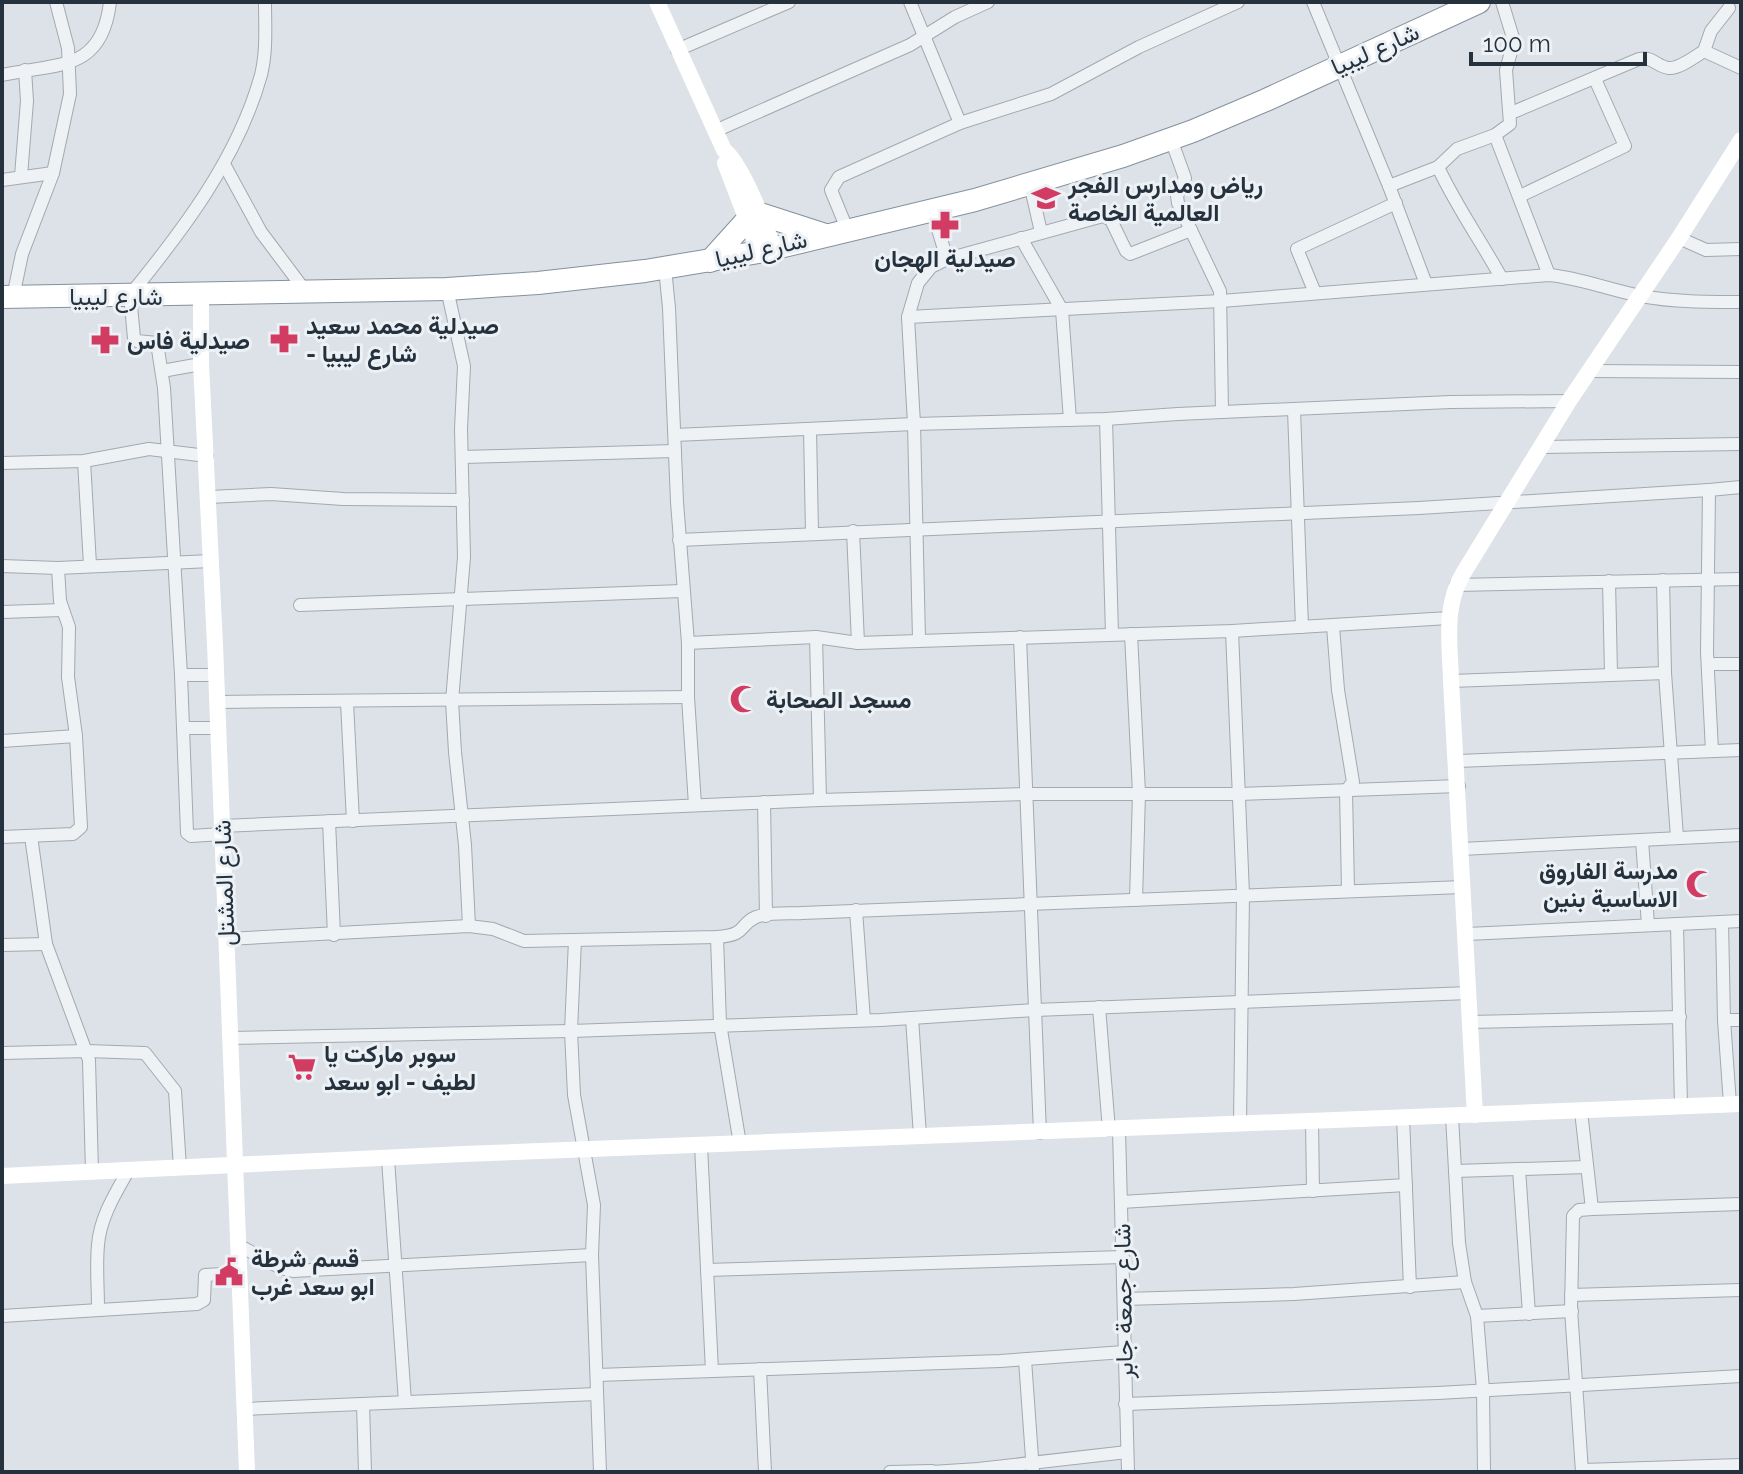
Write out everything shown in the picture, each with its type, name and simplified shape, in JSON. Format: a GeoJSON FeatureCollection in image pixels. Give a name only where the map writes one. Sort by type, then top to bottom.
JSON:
{"type":"FeatureCollection","features":[{"type":"Feature","properties":{"kind":"highway","name":"شارع ليبيا"},"geometry":{"type":"LineString","coordinates":[[8,297],[447,289],[538,283],[665,268],[766,250],[1030,184],[1171,139],[1266,100],[1479,2]]}},
{"type":"Feature","properties":{"kind":"highway"},"geometry":{"type":"LineString","coordinates":[[710,261],[754,217],[823,235]]}},
{"type":"Feature","properties":{"kind":"street"},"geometry":{"type":"LineString","coordinates":[[8,297],[53,173],[70,94],[70,61],[56,2]]}},
{"type":"Feature","properties":{"kind":"street"},"geometry":{"type":"LineString","coordinates":[[2,75],[70,61],[88,54],[103,36],[110,2]]}},
{"type":"Feature","properties":{"kind":"street"},"geometry":{"type":"LineString","coordinates":[[265,2],[265,47],[261,74],[224,164],[167,250],[130,295],[134,338],[137,341],[157,342],[162,371],[181,675],[187,834],[329,821],[764,802],[1028,794],[1240,794],[1459,786]]}},
{"type":"Feature","properties":{"kind":"street"},"geometry":{"type":"LineString","coordinates":[[657,2],[766,250]]}},
{"type":"Feature","properties":{"kind":"street"},"geometry":{"type":"LineString","coordinates":[[677,50],[789,2]]}},
{"type":"Feature","properties":{"kind":"street"},"geometry":{"type":"LineString","coordinates":[[910,2],[960,123]]}},
{"type":"Feature","properties":{"kind":"street"},"geometry":{"type":"LineString","coordinates":[[715,131],[925,37],[955,17],[988,2]]}},
{"type":"Feature","properties":{"kind":"street"},"geometry":{"type":"LineString","coordinates":[[1199,2],[1206,15]]}},
{"type":"Feature","properties":{"kind":"street"},"geometry":{"type":"LineString","coordinates":[[847,229],[831,190],[834,181],[865,164],[960,123],[1051,94],[1206,15],[1238,2]]}},
{"type":"Feature","properties":{"kind":"street"},"geometry":{"type":"LineString","coordinates":[[1313,2],[1426,284]]}},
{"type":"Feature","properties":{"kind":"street"},"geometry":{"type":"LineString","coordinates":[[1389,186],[1438,167],[1457,149],[1507,128],[1511,113],[1506,70],[1514,41],[1502,2]]}},
{"type":"Feature","properties":{"kind":"street"},"geometry":{"type":"LineString","coordinates":[[1511,113],[1639,59],[1652,58],[1672,68],[1704,51],[1713,27],[1732,8]]}},
{"type":"Feature","properties":{"kind":"street"},"geometry":{"type":"LineString","coordinates":[[1704,51],[1741,68]]}},
{"type":"Feature","properties":{"kind":"street"},"geometry":{"type":"LineString","coordinates":[[21,176],[27,101],[25,70]]}},
{"type":"Feature","properties":{"kind":"street"},"geometry":{"type":"LineString","coordinates":[[1520,196],[1625,146],[1595,79]]}},
{"type":"Feature","properties":{"kind":"street"},"geometry":{"type":"LineString","coordinates":[[1495,135],[1549,275]]}},
{"type":"Feature","properties":{"kind":"street"},"geometry":{"type":"LineString","coordinates":[[1171,139],[1185,178],[1177,196],[1217,281],[1221,301],[1222,412]]}},
{"type":"Feature","properties":{"kind":"street"},"geometry":{"type":"LineString","coordinates":[[1475,1115],[1458,761],[1451,681],[1451,598],[1569,401],[1741,140]]}},
{"type":"Feature","properties":{"kind":"street"},"geometry":{"type":"LineString","coordinates":[[224,164],[261,232],[306,292]]}},
{"type":"Feature","properties":{"kind":"street"},"geometry":{"type":"LineString","coordinates":[[1438,167],[1454,201],[1468,218],[1502,279]]}},
{"type":"Feature","properties":{"kind":"street"},"geometry":{"type":"LineString","coordinates":[[2,180],[53,173]]}},
{"type":"Feature","properties":{"kind":"street"},"geometry":{"type":"LineString","coordinates":[[1030,184],[1041,232]]}},
{"type":"Feature","properties":{"kind":"street"},"geometry":{"type":"LineString","coordinates":[[1315,293],[1297,249],[1396,203]]}},
{"type":"Feature","properties":{"kind":"street"},"geometry":{"type":"LineString","coordinates":[[932,210],[947,259]]}},
{"type":"Feature","properties":{"kind":"street"},"geometry":{"type":"LineString","coordinates":[[919,639],[908,317],[913,295],[923,275],[947,259],[1107,216],[1130,254],[1191,230]]}},
{"type":"Feature","properties":{"kind":"street"},"geometry":{"type":"LineString","coordinates":[[1021,238],[1062,310],[1070,420]]}},
{"type":"Feature","properties":{"kind":"street"},"geometry":{"type":"LineString","coordinates":[[1679,238],[1706,250],[1741,249]]}},
{"type":"Feature","properties":{"kind":"street"},"geometry":{"type":"LineString","coordinates":[[665,268],[695,805]]}},
{"type":"Feature","properties":{"kind":"street"},"geometry":{"type":"LineString","coordinates":[[908,317],[1221,301],[1549,275],[1588,281],[1640,296],[1741,302]]}},
{"type":"Feature","properties":{"kind":"street"},"geometry":{"type":"LineString","coordinates":[[447,289],[464,366],[461,599],[452,701],[469,926]]}},
{"type":"Feature","properties":{"kind":"street","name":"شارع المشتل"},"geometry":{"type":"LineString","coordinates":[[201,295],[201,364],[217,675],[247,1472]]}},
{"type":"Feature","properties":{"kind":"street"},"geometry":{"type":"LineString","coordinates":[[162,371],[201,364]]}},
{"type":"Feature","properties":{"kind":"street"},"geometry":{"type":"LineString","coordinates":[[1590,371],[1741,372]]}},
{"type":"Feature","properties":{"kind":"street"},"geometry":{"type":"LineString","coordinates":[[675,435],[1451,402],[1569,401]]}},
{"type":"Feature","properties":{"kind":"street"},"geometry":{"type":"LineString","coordinates":[[1294,410],[1302,627]]}},
{"type":"Feature","properties":{"kind":"street"},"geometry":{"type":"LineString","coordinates":[[1106,419],[1112,634]]}},
{"type":"Feature","properties":{"kind":"street"},"geometry":{"type":"LineString","coordinates":[[810,429],[812,533]]}},
{"type":"Feature","properties":{"kind":"street"},"geometry":{"type":"LineString","coordinates":[[1542,447],[1741,444]]}},
{"type":"Feature","properties":{"kind":"street"},"geometry":{"type":"LineString","coordinates":[[2,463],[84,461],[149,449],[207,456]]}},
{"type":"Feature","properties":{"kind":"street"},"geometry":{"type":"LineString","coordinates":[[462,457],[675,451]]}},
{"type":"Feature","properties":{"kind":"street"},"geometry":{"type":"LineString","coordinates":[[84,461],[90,565]]}},
{"type":"Feature","properties":{"kind":"street"},"geometry":{"type":"LineString","coordinates":[[679,540],[1297,513],[1741,487]]}},
{"type":"Feature","properties":{"kind":"street"},"geometry":{"type":"LineString","coordinates":[[1709,490],[1707,580],[1712,751]]}},
{"type":"Feature","properties":{"kind":"street"},"geometry":{"type":"LineString","coordinates":[[209,497],[271,494],[343,499],[463,500]]}},
{"type":"Feature","properties":{"kind":"street"},"geometry":{"type":"LineString","coordinates":[[853,531],[858,643]]}},
{"type":"Feature","properties":{"kind":"street"},"geometry":{"type":"LineString","coordinates":[[2,566],[58,568],[211,561]]}},
{"type":"Feature","properties":{"kind":"street"},"geometry":{"type":"LineString","coordinates":[[2,837],[73,834],[80,830],[76,736],[68,677],[69,627],[62,610],[58,568]]}},
{"type":"Feature","properties":{"kind":"street"},"geometry":{"type":"LineString","coordinates":[[1456,585],[1741,579]]}},
{"type":"Feature","properties":{"kind":"street"},"geometry":{"type":"LineString","coordinates":[[1663,580],[1665,673],[1677,837]]}},
{"type":"Feature","properties":{"kind":"street"},"geometry":{"type":"LineString","coordinates":[[1609,581],[1611,674]]}},
{"type":"Feature","properties":{"kind":"street"},"geometry":{"type":"LineString","coordinates":[[300,605],[682,591]]}},
{"type":"Feature","properties":{"kind":"street"},"geometry":{"type":"LineString","coordinates":[[2,612],[62,610]]}},
{"type":"Feature","properties":{"kind":"street"},"geometry":{"type":"LineString","coordinates":[[688,643],[816,637],[858,643],[1232,631],[1449,618]]}},
{"type":"Feature","properties":{"kind":"street"},"geometry":{"type":"LineString","coordinates":[[1333,626],[1338,690],[1353,782],[1346,791],[1348,890]]}},
{"type":"Feature","properties":{"kind":"street"},"geometry":{"type":"LineString","coordinates":[[1232,631],[1243,894],[1240,1123]]}},
{"type":"Feature","properties":{"kind":"street"},"geometry":{"type":"LineString","coordinates":[[1131,634],[1139,793],[1136,900]]}},
{"type":"Feature","properties":{"kind":"street"},"geometry":{"type":"LineString","coordinates":[[816,637],[820,800]]}},
{"type":"Feature","properties":{"kind":"street"},"geometry":{"type":"LineString","coordinates":[[1020,637],[1040,1133]]}},
{"type":"Feature","properties":{"kind":"street"},"geometry":{"type":"LineString","coordinates":[[1708,664],[1741,664]]}},
{"type":"Feature","properties":{"kind":"street"},"geometry":{"type":"LineString","coordinates":[[1451,681],[1665,673]]}},
{"type":"Feature","properties":{"kind":"street"},"geometry":{"type":"LineString","coordinates":[[181,675],[217,675]]}},
{"type":"Feature","properties":{"kind":"street"},"geometry":{"type":"LineString","coordinates":[[218,702],[688,697]]}},
{"type":"Feature","properties":{"kind":"street"},"geometry":{"type":"LineString","coordinates":[[347,702],[353,821]]}},
{"type":"Feature","properties":{"kind":"street"},"geometry":{"type":"LineString","coordinates":[[183,728],[218,728]]}},
{"type":"Feature","properties":{"kind":"street"},"geometry":{"type":"LineString","coordinates":[[2,741],[76,736]]}},
{"type":"Feature","properties":{"kind":"street"},"geometry":{"type":"LineString","coordinates":[[1458,761],[1741,750]]}},
{"type":"Feature","properties":{"kind":"street"},"geometry":{"type":"LineString","coordinates":[[764,802],[766,916]]}},
{"type":"Feature","properties":{"kind":"street"},"geometry":{"type":"LineString","coordinates":[[329,821],[334,935]]}},
{"type":"Feature","properties":{"kind":"street"},"geometry":{"type":"LineString","coordinates":[[1461,849],[1741,835]]}},
{"type":"Feature","properties":{"kind":"street"},"geometry":{"type":"LineString","coordinates":[[31,836],[46,944],[87,1051],[92,1172]]}},
{"type":"Feature","properties":{"kind":"street"},"geometry":{"type":"LineString","coordinates":[[1642,840],[1648,925]]}},
{"type":"Feature","properties":{"kind":"street"},"geometry":{"type":"LineString","coordinates":[[226,939],[469,926],[493,929],[524,941],[717,937],[736,935],[752,920],[766,916],[1463,887]]}},
{"type":"Feature","properties":{"kind":"street"},"geometry":{"type":"LineString","coordinates":[[856,910],[864,1020]]}},
{"type":"Feature","properties":{"kind":"street"},"geometry":{"type":"LineString","coordinates":[[1467,934],[1741,921]]}},
{"type":"Feature","properties":{"kind":"street"},"geometry":{"type":"LineString","coordinates":[[2,1176],[1736,1104],[1724,1020],[1722,922]]}},
{"type":"Feature","properties":{"kind":"street"},"geometry":{"type":"LineString","coordinates":[[1677,924],[1681,1107]]}},
{"type":"Feature","properties":{"kind":"street"},"geometry":{"type":"LineString","coordinates":[[717,937],[720,1024],[740,1144]]}},
{"type":"Feature","properties":{"kind":"street"},"geometry":{"type":"LineString","coordinates":[[575,940],[571,1031],[574,1095],[594,1205],[592,1255],[600,1472]]}},
{"type":"Feature","properties":{"kind":"street"},"geometry":{"type":"LineString","coordinates":[[2,945],[46,944]]}},
{"type":"Feature","properties":{"kind":"street"},"geometry":{"type":"LineString","coordinates":[[230,1038],[571,1031],[1469,993]]}},
{"type":"Feature","properties":{"kind":"street","name":"شارع جمعة جابر"},"geometry":{"type":"LineString","coordinates":[[1099,1007],[1121,1202],[1128,1472]]}},
{"type":"Feature","properties":{"kind":"street"},"geometry":{"type":"LineString","coordinates":[[1470,1022],[1680,1017]]}},
{"type":"Feature","properties":{"kind":"street"},"geometry":{"type":"LineString","coordinates":[[912,1018],[920,1136]]}},
{"type":"Feature","properties":{"kind":"street"},"geometry":{"type":"LineString","coordinates":[[1724,1020],[1741,1020]]}},
{"type":"Feature","properties":{"kind":"street"},"geometry":{"type":"LineString","coordinates":[[2,1053],[139,1051],[151,1058],[175,1091],[180,1168]]}},
{"type":"Feature","properties":{"kind":"street"},"geometry":{"type":"LineString","coordinates":[[1581,1111],[1592,1209]]}},
{"type":"Feature","properties":{"kind":"street"},"geometry":{"type":"LineString","coordinates":[[1452,1116],[1459,1243],[1465,1282],[1477,1316],[1483,1390],[1484,1472]]}},
{"type":"Feature","properties":{"kind":"street"},"geometry":{"type":"LineString","coordinates":[[1403,1117],[1410,1287]]}},
{"type":"Feature","properties":{"kind":"street"},"geometry":{"type":"LineString","coordinates":[[1312,1120],[1313,1191]]}},
{"type":"Feature","properties":{"kind":"street"},"geometry":{"type":"LineString","coordinates":[[701,1145],[712,1371]]}},
{"type":"Feature","properties":{"kind":"street"},"geometry":{"type":"LineString","coordinates":[[388,1159],[405,1402]]}},
{"type":"Feature","properties":{"kind":"street"},"geometry":{"type":"LineString","coordinates":[[1455,1171],[1587,1167]]}},
{"type":"Feature","properties":{"kind":"street"},"geometry":{"type":"LineString","coordinates":[[1519,1169],[1529,1314]]}},
{"type":"Feature","properties":{"kind":"street"},"geometry":{"type":"LineString","coordinates":[[98,1308],[98,1245],[101,1230],[110,1203],[128,1171]]}},
{"type":"Feature","properties":{"kind":"street"},"geometry":{"type":"LineString","coordinates":[[1121,1202],[1406,1185]]}},
{"type":"Feature","properties":{"kind":"street"},"geometry":{"type":"LineString","coordinates":[[1741,1204],[1579,1210],[1573,1216],[1571,1295],[1574,1385],[1582,1471],[1741,1465]]}},
{"type":"Feature","properties":{"kind":"street"},"geometry":{"type":"LineString","coordinates":[[238,1245],[287,1270],[592,1255]]}},
{"type":"Feature","properties":{"kind":"street"},"geometry":{"type":"LineString","coordinates":[[707,1270],[1123,1257]]}},
{"type":"Feature","properties":{"kind":"street"},"geometry":{"type":"LineString","coordinates":[[2,1316],[201,1303],[204,1300],[205,1275],[240,1273]]}},
{"type":"Feature","properties":{"kind":"street"},"geometry":{"type":"LineString","coordinates":[[1124,1299],[1465,1282]]}},
{"type":"Feature","properties":{"kind":"street"},"geometry":{"type":"LineString","coordinates":[[1571,1295],[1741,1290]]}},
{"type":"Feature","properties":{"kind":"street"},"geometry":{"type":"LineString","coordinates":[[1477,1316],[1572,1311]]}},
{"type":"Feature","properties":{"kind":"street"},"geometry":{"type":"LineString","coordinates":[[597,1375],[1025,1360],[1124,1352]]}},
{"type":"Feature","properties":{"kind":"street"},"geometry":{"type":"LineString","coordinates":[[1025,1360],[1032,1467]]}},
{"type":"Feature","properties":{"kind":"street"},"geometry":{"type":"LineString","coordinates":[[760,1369],[765,1472]]}},
{"type":"Feature","properties":{"kind":"street"},"geometry":{"type":"LineString","coordinates":[[1125,1404],[1741,1376]]}},
{"type":"Feature","properties":{"kind":"street"},"geometry":{"type":"LineString","coordinates":[[245,1409],[597,1394]]}},
{"type":"Feature","properties":{"kind":"street"},"geometry":{"type":"LineString","coordinates":[[363,1404],[365,1472]]}},
{"type":"Feature","properties":{"kind":"street"},"geometry":{"type":"LineString","coordinates":[[890,1472],[1032,1467],[1127,1452]]}},
{"type":"Feature","properties":{"kind":"place","name":"رياض ومدارس الفجر العالمية الخاصة"},"geometry":{"type":"Point","coordinates":[1046,198]}},
{"type":"Feature","properties":{"kind":"place","name":"صيدلية الهجان"},"geometry":{"type":"Point","coordinates":[945,225]}},
{"type":"Feature","properties":{"kind":"place","name":"صيدلية محمد سعيد - شارع ليبيا"},"geometry":{"type":"Point","coordinates":[284,339]}},
{"type":"Feature","properties":{"kind":"place","name":"صيدلية فاس"},"geometry":{"type":"Point","coordinates":[105,340]}},
{"type":"Feature","properties":{"kind":"place","name":"مسجد الصحابة"},"geometry":{"type":"Point","coordinates":[744,699]}},
{"type":"Feature","properties":{"kind":"place","name":"مدرسة الفاروق الاساسية بنين"},"geometry":{"type":"Point","coordinates":[1700,884]}},
{"type":"Feature","properties":{"kind":"place","name":"سوبر ماركت يا لطيف - ابو سعد"},"geometry":{"type":"Point","coordinates":[302,1067]}},
{"type":"Feature","properties":{"kind":"place","name":"قسم شرطة ابو سعد غرب"},"geometry":{"type":"Point","coordinates":[229,1272]}}]}
